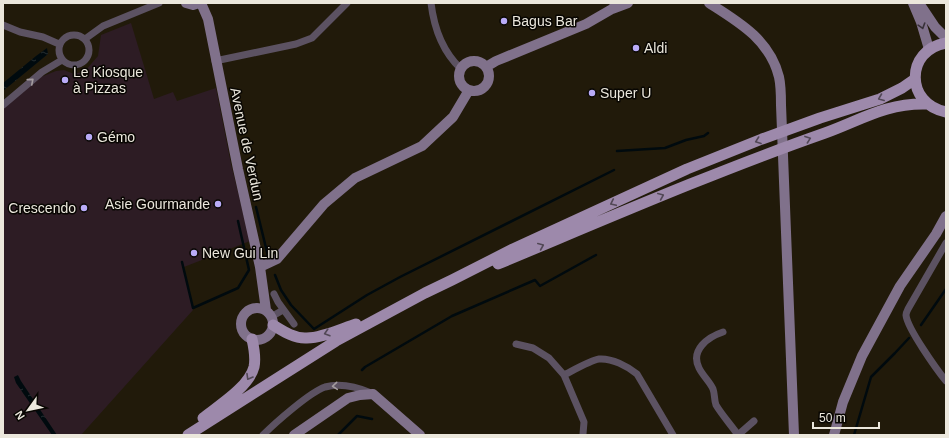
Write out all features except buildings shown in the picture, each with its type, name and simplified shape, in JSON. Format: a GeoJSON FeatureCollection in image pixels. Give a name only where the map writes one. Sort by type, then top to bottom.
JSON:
{"type":"FeatureCollection","features":[{"type":"Feature","properties":{"kind":"main road"},"geometry":{"type":"LineString","coordinates":[[943,114],[926,104],[918,92],[915,79],[916,68],[921,57],[929,49],[939,44],[946,43]]}},
{"type":"Feature","properties":{"kind":"main road"},"geometry":{"type":"LineString","coordinates":[[188,435],[313,354],[425,292],[513,249],[687,169],[820,118],[880,99],[902,88],[915,79]]}},
{"type":"Feature","properties":{"kind":"main road"},"geometry":{"type":"LineString","coordinates":[[452,280],[475,274],[706,178],[839,128],[886,108],[900,105],[926,104]]}},
{"type":"Feature","properties":{"kind":"main road"},"geometry":{"type":"LineString","coordinates":[[270,318],[287,333],[304,338],[314,337],[377,318]]}},
{"type":"Feature","properties":{"kind":"main road"},"geometry":{"type":"LineString","coordinates":[[182,435],[242,387],[249,379],[254,367],[252,339]]}},
{"type":"Feature","properties":{"kind":"street"},"geometry":{"type":"LineString","coordinates":[[85,39],[103,26],[159,3]]}},
{"type":"Feature","properties":{"kind":"street"},"geometry":{"type":"LineString","coordinates":[[186,3],[193,5],[200,3]]}},
{"type":"Feature","properties":{"kind":"street","name":"Avenue de Verdun"},"geometry":{"type":"LineString","coordinates":[[200,3],[208,19],[215,61],[270,318]]}},
{"type":"Feature","properties":{"kind":"street"},"geometry":{"type":"LineString","coordinates":[[215,61],[296,44],[312,38],[348,3]]}},
{"type":"Feature","properties":{"kind":"street"},"geometry":{"type":"LineString","coordinates":[[430,3],[433,21],[445,50],[461,69]]}},
{"type":"Feature","properties":{"kind":"street"},"geometry":{"type":"LineString","coordinates":[[486,67],[496,61],[586,24],[615,6],[628,3]]}},
{"type":"Feature","properties":{"kind":"street"},"geometry":{"type":"LineString","coordinates":[[709,3],[746,27],[761,41],[777,70],[780,84],[794,435]]}},
{"type":"Feature","properties":{"kind":"street"},"geometry":{"type":"LineString","coordinates":[[913,3],[921,22],[929,49]]}},
{"type":"Feature","properties":{"kind":"street"},"geometry":{"type":"LineString","coordinates":[[919,3],[935,27],[946,38]]}},
{"type":"Feature","properties":{"kind":"street"},"geometry":{"type":"LineString","coordinates":[[3,25],[20,32],[44,37],[59,44]]}},
{"type":"Feature","properties":{"kind":"street"},"geometry":{"type":"LineString","coordinates":[[77,34],[85,39],[90,47],[89,56],[83,63],[76,66],[68,64],[62,60],[58,51],[59,44],[66,36],[77,34]]}},
{"type":"Feature","properties":{"kind":"street"},"geometry":{"type":"LineString","coordinates":[[3,105],[42,72],[62,60]]}},
{"type":"Feature","properties":{"kind":"street"},"geometry":{"type":"LineString","coordinates":[[473,61],[486,67],[489,76],[486,85],[478,90],[468,90],[461,83],[459,73],[464,65],[473,61]]}},
{"type":"Feature","properties":{"kind":"street"},"geometry":{"type":"LineString","coordinates":[[260,267],[277,259],[324,204],[354,178],[422,146],[453,117],[468,90]]}},
{"type":"Feature","properties":{"kind":"street"},"geometry":{"type":"LineString","coordinates":[[834,435],[843,402],[862,356],[900,286],[936,234],[946,216]]}},
{"type":"Feature","properties":{"kind":"street"},"geometry":{"type":"LineString","coordinates":[[946,243],[906,315],[908,322],[925,351],[946,381]]}},
{"type":"Feature","properties":{"kind":"street"},"geometry":{"type":"LineString","coordinates":[[253,308],[263,291]]}},
{"type":"Feature","properties":{"kind":"street"},"geometry":{"type":"LineString","coordinates":[[274,294],[283,310],[294,324]]}},
{"type":"Feature","properties":{"kind":"street"},"geometry":{"type":"LineString","coordinates":[[253,308],[260,308],[270,318],[271,332],[266,338],[259,340],[252,339],[244,334],[241,326],[244,313],[253,308]]}},
{"type":"Feature","properties":{"kind":"street"},"geometry":{"type":"LineString","coordinates":[[270,318],[283,310]]}},
{"type":"Feature","properties":{"kind":"street"},"geometry":{"type":"LineString","coordinates":[[723,332],[714,335],[702,344],[698,350],[697,359],[699,367],[713,389],[716,404],[738,435],[754,421]]}},
{"type":"Feature","properties":{"kind":"street"},"geometry":{"type":"LineString","coordinates":[[516,344],[533,348],[538,351],[549,358],[564,374],[584,422],[583,434]]}},
{"type":"Feature","properties":{"kind":"street"},"geometry":{"type":"LineString","coordinates":[[564,374],[598,359],[611,360],[630,368],[637,374],[673,435]]}},
{"type":"Feature","properties":{"kind":"street"},"geometry":{"type":"LineString","coordinates":[[263,435],[309,396],[324,388],[342,386],[359,388],[373,394],[420,435]]}},
{"type":"Feature","properties":{"kind":"street"},"geometry":{"type":"LineString","coordinates":[[294,435],[348,398],[373,394]]}},
{"type":"Feature","properties":{"kind":"shaded area"},"geometry":{"type":"Polygon","coordinates":[[[131,23],[154,99],[173,92],[177,101],[216,88],[231,164],[250,241],[184,267],[193,310],[81,435],[3,435],[3,109],[41,77],[56,71],[64,70],[74,74],[85,71],[98,56],[101,35],[131,23]]]}},
{"type":"Feature","properties":{"kind":"water"},"geometry":{"type":"Polygon","coordinates":[[[47,48],[48,54],[3,91],[3,83],[47,48]]]}},
{"type":"Feature","properties":{"kind":"water"},"geometry":{"type":"Polygon","coordinates":[[[18,375],[57,435],[52,435],[16,383],[14,377],[18,375]]]}},
{"type":"Feature","properties":{"kind":"waterway"},"geometry":{"type":"LineString","coordinates":[[617,151],[665,148],[686,140],[704,136],[708,133]]}},
{"type":"Feature","properties":{"kind":"waterway"},"geometry":{"type":"LineString","coordinates":[[275,275],[281,290],[291,305],[314,329],[367,295],[400,277],[614,170]]}},
{"type":"Feature","properties":{"kind":"waterway"},"geometry":{"type":"LineString","coordinates":[[256,207],[268,256]]}},
{"type":"Feature","properties":{"kind":"waterway"},"geometry":{"type":"LineString","coordinates":[[182,262],[193,308],[238,288],[249,270],[238,221]]}},
{"type":"Feature","properties":{"kind":"waterway"},"geometry":{"type":"LineString","coordinates":[[362,370],[452,316],[535,280],[540,286],[596,255]]}},
{"type":"Feature","properties":{"kind":"waterway"},"geometry":{"type":"LineString","coordinates":[[921,325],[946,289]]}},
{"type":"Feature","properties":{"kind":"waterway"},"geometry":{"type":"LineString","coordinates":[[854,435],[871,377],[909,338]]}},
{"type":"Feature","properties":{"kind":"waterway"},"geometry":{"type":"LineString","coordinates":[[338,435],[357,416],[372,419]]}},
{"type":"Feature","properties":{"kind":"place","name":"Bagus Bar"},"geometry":{"type":"Point","coordinates":[504,21]}},
{"type":"Feature","properties":{"kind":"place","name":"Aldi"},"geometry":{"type":"Point","coordinates":[636,48]}},
{"type":"Feature","properties":{"kind":"place","name":"Le Kiosque à Pizzas"},"geometry":{"type":"Point","coordinates":[65,80]}},
{"type":"Feature","properties":{"kind":"place","name":"Super U"},"geometry":{"type":"Point","coordinates":[592,93]}},
{"type":"Feature","properties":{"kind":"place","name":"Gémo"},"geometry":{"type":"Point","coordinates":[89,137]}},
{"type":"Feature","properties":{"kind":"place","name":"Asie Gourmande"},"geometry":{"type":"Point","coordinates":[218,204]}},
{"type":"Feature","properties":{"kind":"place","name":"Crescendo"},"geometry":{"type":"Point","coordinates":[84,208]}},
{"type":"Feature","properties":{"kind":"place","name":"New Gui Lin"},"geometry":{"type":"Point","coordinates":[194,253]}}]}
